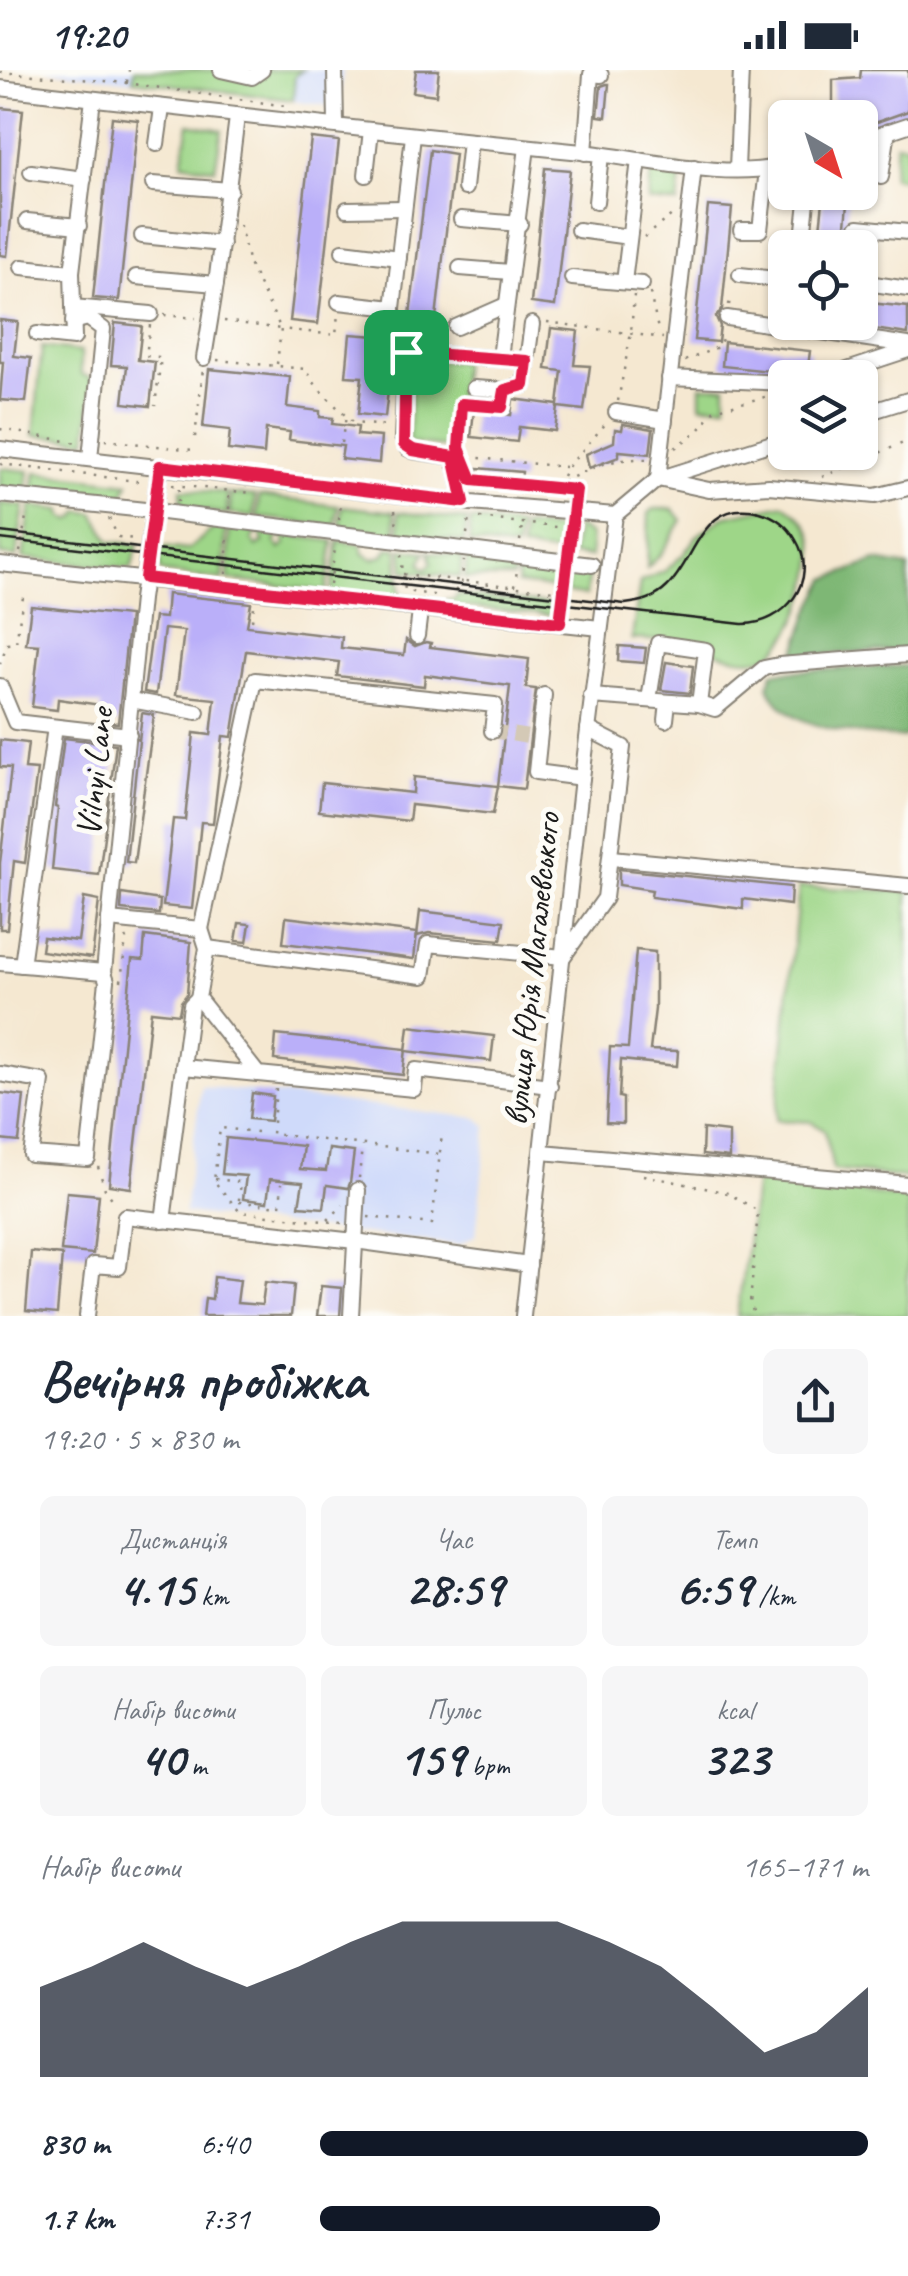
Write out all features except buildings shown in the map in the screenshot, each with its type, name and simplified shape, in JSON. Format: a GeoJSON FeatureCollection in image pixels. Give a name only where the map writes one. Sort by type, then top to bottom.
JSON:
{"type":"FeatureCollection","features":[{"type":"Feature","properties":{"kind":"street"},"geometry":{"type":"LineString","coordinates":[[221,70],[252,77],[262,70]]}},
{"type":"Feature","properties":{"kind":"street"},"geometry":{"type":"LineString","coordinates":[[335,70],[336,124]]}},
{"type":"Feature","properties":{"kind":"street"},"geometry":{"type":"LineString","coordinates":[[736,169],[741,70]]}},
{"type":"Feature","properties":{"kind":"street"},"geometry":{"type":"LineString","coordinates":[[585,152],[594,73]]}},
{"type":"Feature","properties":{"kind":"street"},"geometry":{"type":"LineString","coordinates":[[0,88],[694,167],[767,170],[760,230],[741,230]]}},
{"type":"Feature","properties":{"kind":"street"},"geometry":{"type":"LineString","coordinates":[[37,334],[74,338],[72,272],[93,99]]}},
{"type":"Feature","properties":{"kind":"street"},"geometry":{"type":"LineString","coordinates":[[157,144],[162,108]]}},
{"type":"Feature","properties":{"kind":"street"},"geometry":{"type":"LineString","coordinates":[[204,358],[237,117]]}},
{"type":"Feature","properties":{"kind":"street"},"geometry":{"type":"LineString","coordinates":[[878,134],[908,124]]}},
{"type":"Feature","properties":{"kind":"street"},"geometry":{"type":"LineString","coordinates":[[366,175],[371,130]]}},
{"type":"Feature","properties":{"kind":"street"},"geometry":{"type":"LineString","coordinates":[[881,177],[888,131]]}},
{"type":"Feature","properties":{"kind":"street"},"geometry":{"type":"LineString","coordinates":[[413,136],[393,308],[394,334],[406,352],[404,444],[413,450],[454,457],[467,509]]}},
{"type":"Feature","properties":{"kind":"street"},"geometry":{"type":"LineString","coordinates":[[465,188],[470,141]]}},
{"type":"Feature","properties":{"kind":"street"},"geometry":{"type":"LineString","coordinates":[[500,358],[527,147]]}},
{"type":"Feature","properties":{"kind":"street"},"geometry":{"type":"LineString","coordinates":[[596,202],[601,155]]}},
{"type":"Feature","properties":{"kind":"street"},"geometry":{"type":"LineString","coordinates":[[572,278],[634,283],[629,244],[639,160]]}},
{"type":"Feature","properties":{"kind":"street"},"geometry":{"type":"LineString","coordinates":[[658,479],[674,379],[667,339],[694,167]]}},
{"type":"Feature","properties":{"kind":"street"},"geometry":{"type":"LineString","coordinates":[[31,172],[84,179]]}},
{"type":"Feature","properties":{"kind":"street"},"geometry":{"type":"LineString","coordinates":[[152,184],[230,190]]}},
{"type":"Feature","properties":{"kind":"street"},"geometry":{"type":"LineString","coordinates":[[347,209],[403,208]]}},
{"type":"Feature","properties":{"kind":"street"},"geometry":{"type":"LineString","coordinates":[[461,218],[520,224]]}},
{"type":"Feature","properties":{"kind":"street"},"geometry":{"type":"LineString","coordinates":[[27,221],[78,226]]}},
{"type":"Feature","properties":{"kind":"street"},"geometry":{"type":"LineString","coordinates":[[858,228],[908,232]]}},
{"type":"Feature","properties":{"kind":"street"},"geometry":{"type":"LineString","coordinates":[[578,230],[629,244]]}},
{"type":"Feature","properties":{"kind":"street"},"geometry":{"type":"LineString","coordinates":[[142,236],[222,244]]}},
{"type":"Feature","properties":{"kind":"street"},"geometry":{"type":"LineString","coordinates":[[343,252],[399,258]]}},
{"type":"Feature","properties":{"kind":"street"},"geometry":{"type":"LineString","coordinates":[[22,267],[72,272]]}},
{"type":"Feature","properties":{"kind":"street"},"geometry":{"type":"LineString","coordinates":[[460,268],[510,272]]}},
{"type":"Feature","properties":{"kind":"street"},"geometry":{"type":"LineString","coordinates":[[740,275],[768,278]]}},
{"type":"Feature","properties":{"kind":"street"},"geometry":{"type":"LineString","coordinates":[[136,277],[216,284]]}},
{"type":"Feature","properties":{"kind":"street"},"geometry":{"type":"LineString","coordinates":[[878,285],[908,289]]}},
{"type":"Feature","properties":{"kind":"street"},"geometry":{"type":"LineString","coordinates":[[340,302],[393,308]]}},
{"type":"Feature","properties":{"kind":"street"},"geometry":{"type":"LineString","coordinates":[[456,327],[506,305]]}},
{"type":"Feature","properties":{"kind":"street"},"geometry":{"type":"LineString","coordinates":[[73,315],[152,314]]}},
{"type":"Feature","properties":{"kind":"street"},"geometry":{"type":"LineString","coordinates":[[73,315],[88,318],[103,329],[90,458]]}},
{"type":"Feature","properties":{"kind":"street"},"geometry":{"type":"LineString","coordinates":[[727,318],[768,322]]}},
{"type":"Feature","properties":{"kind":"street"},"geometry":{"type":"LineString","coordinates":[[474,388],[505,390],[524,385],[532,324]]}},
{"type":"Feature","properties":{"kind":"street"},"geometry":{"type":"LineString","coordinates":[[868,340],[908,348]]}},
{"type":"Feature","properties":{"kind":"street"},"geometry":{"type":"LineString","coordinates":[[874,360],[908,348]]}},
{"type":"Feature","properties":{"kind":"street"},"geometry":{"type":"LineString","coordinates":[[406,352],[527,361]]}},
{"type":"Feature","properties":{"kind":"street"},"geometry":{"type":"LineString","coordinates":[[674,379],[768,382]]}},
{"type":"Feature","properties":{"kind":"street"},"geometry":{"type":"LineString","coordinates":[[878,409],[908,400]]}},
{"type":"Feature","properties":{"kind":"street"},"geometry":{"type":"LineString","coordinates":[[616,412],[665,420]]}},
{"type":"Feature","properties":{"kind":"street"},"geometry":{"type":"LineString","coordinates":[[0,449],[160,466],[467,509],[614,515],[658,479],[768,444]]}},
{"type":"Feature","properties":{"kind":"street","name":"Vilnyi Lane"},"geometry":{"type":"LineString","coordinates":[[0,1074],[42,1080],[31,1155],[88,1159],[108,981],[104,972],[131,700],[160,466]]}},
{"type":"Feature","properties":{"kind":"street"},"geometry":{"type":"LineString","coordinates":[[658,479],[709,490],[770,486],[874,496],[908,488]]}},
{"type":"Feature","properties":{"kind":"street"},"geometry":{"type":"LineString","coordinates":[[0,494],[145,510]]}},
{"type":"Feature","properties":{"kind":"street"},"geometry":{"type":"LineString","coordinates":[[163,512],[592,565]]}},
{"type":"Feature","properties":{"kind":"street","name":"вулиця Юрія Магалевського"},"geometry":{"type":"LineString","coordinates":[[523,1316],[614,515]]}},
{"type":"Feature","properties":{"kind":"street"},"geometry":{"type":"LineString","coordinates":[[0,564],[600,628]]}},
{"type":"Feature","properties":{"kind":"street"},"geometry":{"type":"LineString","coordinates":[[417,636],[420,610]]}},
{"type":"Feature","properties":{"kind":"street"},"geometry":{"type":"LineString","coordinates":[[649,700],[658,643],[706,650],[699,704]]}},
{"type":"Feature","properties":{"kind":"street"},"geometry":{"type":"LineString","coordinates":[[591,696],[699,704],[715,709],[764,668],[908,656]]}},
{"type":"Feature","properties":{"kind":"street"},"geometry":{"type":"LineString","coordinates":[[163,1221],[192,1005],[198,998],[207,948],[201,928],[255,680],[495,705],[492,732]]}},
{"type":"Feature","properties":{"kind":"street"},"geometry":{"type":"LineString","coordinates":[[0,686],[15,722],[129,734]]}},
{"type":"Feature","properties":{"kind":"street"},"geometry":{"type":"LineString","coordinates":[[544,695],[536,772],[582,778]]}},
{"type":"Feature","properties":{"kind":"street"},"geometry":{"type":"LineString","coordinates":[[131,700],[196,712]]}},
{"type":"Feature","properties":{"kind":"street"},"geometry":{"type":"LineString","coordinates":[[666,720],[668,702]]}},
{"type":"Feature","properties":{"kind":"street"},"geometry":{"type":"LineString","coordinates":[[22,965],[55,727]]}},
{"type":"Feature","properties":{"kind":"street"},"geometry":{"type":"LineString","coordinates":[[207,948],[423,976],[428,944],[563,957],[605,898],[612,858],[623,747],[588,729]]}},
{"type":"Feature","properties":{"kind":"street"},"geometry":{"type":"LineString","coordinates":[[612,858],[908,886]]}},
{"type":"Feature","properties":{"kind":"street"},"geometry":{"type":"LineString","coordinates":[[109,920],[201,928]]}},
{"type":"Feature","properties":{"kind":"street"},"geometry":{"type":"LineString","coordinates":[[0,963],[104,972]]}},
{"type":"Feature","properties":{"kind":"street"},"geometry":{"type":"LineString","coordinates":[[198,998],[258,1074]]}},
{"type":"Feature","properties":{"kind":"street"},"geometry":{"type":"LineString","coordinates":[[183,1066],[414,1089],[416,1070],[550,1086]]}},
{"type":"Feature","properties":{"kind":"street"},"geometry":{"type":"LineString","coordinates":[[542,1152],[908,1184]]}},
{"type":"Feature","properties":{"kind":"street"},"geometry":{"type":"LineString","coordinates":[[350,1316],[358,1190]]}},
{"type":"Feature","properties":{"kind":"street"},"geometry":{"type":"LineString","coordinates":[[87,1316],[92,1264],[119,1267],[124,1216],[163,1221],[356,1227],[529,1264]]}},
{"type":"Feature","properties":{"kind":"path"},"geometry":{"type":"LineString","coordinates":[[128,77],[129,70]]}},
{"type":"Feature","properties":{"kind":"path"},"geometry":{"type":"LineString","coordinates":[[0,72],[126,83],[300,108]]}},
{"type":"Feature","properties":{"kind":"path"},"geometry":{"type":"LineString","coordinates":[[629,244],[690,200]]}},
{"type":"Feature","properties":{"kind":"path"},"geometry":{"type":"LineString","coordinates":[[238,217],[249,264],[281,329],[277,366]]}},
{"type":"Feature","properties":{"kind":"path"},"geometry":{"type":"LineString","coordinates":[[532,324],[544,322],[667,339],[649,286],[634,283],[631,333]]}},
{"type":"Feature","properties":{"kind":"path"},"geometry":{"type":"LineString","coordinates":[[674,379],[680,363],[718,347],[730,296]]}},
{"type":"Feature","properties":{"kind":"path"},"geometry":{"type":"LineString","coordinates":[[156,406],[162,357],[146,356],[152,314],[336,335],[340,302]]}},
{"type":"Feature","properties":{"kind":"path"},"geometry":{"type":"LineString","coordinates":[[196,437],[204,358],[306,369],[318,388],[353,422],[391,426]]}},
{"type":"Feature","properties":{"kind":"path"},"geometry":{"type":"LineString","coordinates":[[459,448],[462,404],[502,407],[505,390]]}},
{"type":"Feature","properties":{"kind":"path"},"geometry":{"type":"LineString","coordinates":[[547,488],[616,458],[661,460],[700,428],[714,410],[768,396]]}},
{"type":"Feature","properties":{"kind":"path"},"geometry":{"type":"LineString","coordinates":[[341,443],[347,416]]}},
{"type":"Feature","properties":{"kind":"path"},"geometry":{"type":"LineString","coordinates":[[820,478],[908,441]]}},
{"type":"Feature","properties":{"kind":"path"},"geometry":{"type":"LineString","coordinates":[[462,456],[567,468],[562,479]]}},
{"type":"Feature","properties":{"kind":"path"},"geometry":{"type":"LineString","coordinates":[[0,464],[260,493]]}},
{"type":"Feature","properties":{"kind":"path"},"geometry":{"type":"LineString","coordinates":[[466,468],[472,480],[576,490],[574,511]]}},
{"type":"Feature","properties":{"kind":"path"},"geometry":{"type":"LineString","coordinates":[[225,588],[230,490]]}},
{"type":"Feature","properties":{"kind":"path"},"geometry":{"type":"LineString","coordinates":[[328,600],[341,502]]}},
{"type":"Feature","properties":{"kind":"path"},"geometry":{"type":"LineString","coordinates":[[104,506],[118,537],[141,539]]}},
{"type":"Feature","properties":{"kind":"path"},"geometry":{"type":"LineString","coordinates":[[384,507],[395,508],[405,591],[443,597]]}},
{"type":"Feature","properties":{"kind":"path"},"geometry":{"type":"LineString","coordinates":[[467,509],[573,529],[560,623]]}},
{"type":"Feature","properties":{"kind":"path"},"geometry":{"type":"LineString","coordinates":[[403,574],[564,592]]}},
{"type":"Feature","properties":{"kind":"path"},"geometry":{"type":"LineString","coordinates":[[0,664],[6,644],[16,643],[23,597]]}},
{"type":"Feature","properties":{"kind":"path"},"geometry":{"type":"LineString","coordinates":[[252,620],[255,600]]}},
{"type":"Feature","properties":{"kind":"path"},"geometry":{"type":"LineString","coordinates":[[277,1076],[272,1134],[440,1154]]}},
{"type":"Feature","properties":{"kind":"path"},"geometry":{"type":"LineString","coordinates":[[257,1132],[220,1128],[215,1179],[238,1209],[356,1227],[432,1224],[442,1134]]}},
{"type":"Feature","properties":{"kind":"path"},"geometry":{"type":"LineString","coordinates":[[326,1222],[358,1190],[362,1145]]}},
{"type":"Feature","properties":{"kind":"path"},"geometry":{"type":"LineString","coordinates":[[637,1174],[728,1193],[758,1211],[750,1304],[755,1316]]}},
{"type":"Feature","properties":{"kind":"path"},"geometry":{"type":"LineString","coordinates":[[215,1179],[241,1182],[238,1209]]}},
{"type":"Feature","properties":{"kind":"path"},"geometry":{"type":"LineString","coordinates":[[239,1202],[280,1206],[282,1183]]}},
{"type":"Feature","properties":{"kind":"shaded area"},"geometry":{"type":"Polygon","coordinates":[[[44,70],[343,70],[339,107],[44,70]]]}},
{"type":"Feature","properties":{"kind":"shaded area"},"geometry":{"type":"Polygon","coordinates":[[[201,1086],[478,1118],[487,1126],[476,1235],[459,1245],[184,1213],[201,1086]]]}},
{"type":"Feature","properties":{"kind":"green space"},"geometry":{"type":"Polygon","coordinates":[[[134,70],[303,70],[295,76],[293,100],[133,80],[134,70]]]}},
{"type":"Feature","properties":{"kind":"green space"},"geometry":{"type":"Polygon","coordinates":[[[189,124],[222,130],[215,169],[182,163],[189,124]]]}},
{"type":"Feature","properties":{"kind":"green space"},"geometry":{"type":"Polygon","coordinates":[[[896,143],[908,145],[908,180],[892,177],[896,143]]]}},
{"type":"Feature","properties":{"kind":"green space"},"geometry":{"type":"Polygon","coordinates":[[[652,165],[682,168],[678,204],[648,201],[652,165]]]}},
{"type":"Feature","properties":{"kind":"green space"},"geometry":{"type":"Polygon","coordinates":[[[42,347],[81,352],[81,374],[93,379],[87,440],[34,435],[42,347]]]}},
{"type":"Feature","properties":{"kind":"green space"},"geometry":{"type":"Polygon","coordinates":[[[413,358],[462,362],[452,448],[408,443],[413,358]]]}},
{"type":"Feature","properties":{"kind":"green space"},"geometry":{"type":"Polygon","coordinates":[[[701,386],[726,386],[726,405],[701,405],[701,386]]]}},
{"type":"Feature","properties":{"kind":"green space"},"geometry":{"type":"Polygon","coordinates":[[[0,468],[29,471],[26,492],[0,489],[0,468]]]}},
{"type":"Feature","properties":{"kind":"green space"},"geometry":{"type":"Polygon","coordinates":[[[36,472],[129,483],[119,502],[33,492],[36,472]]]}},
{"type":"Feature","properties":{"kind":"green space"},"geometry":{"type":"Polygon","coordinates":[[[181,489],[227,493],[227,514],[182,508],[181,489]]]}},
{"type":"Feature","properties":{"kind":"green space"},"geometry":{"type":"Polygon","coordinates":[[[231,494],[255,496],[253,517],[230,514],[231,494]]]}},
{"type":"Feature","properties":{"kind":"green space"},"geometry":{"type":"Polygon","coordinates":[[[259,496],[338,506],[335,527],[257,517],[259,496]]]}},
{"type":"Feature","properties":{"kind":"green space"},"geometry":{"type":"Polygon","coordinates":[[[0,503],[24,506],[16,557],[0,555],[0,503]]]}},
{"type":"Feature","properties":{"kind":"green space"},"geometry":{"type":"Polygon","coordinates":[[[784,504],[809,528],[813,569],[794,625],[773,652],[751,659],[686,643],[632,639],[640,582],[665,571],[697,536],[723,517],[784,504]]]}},
{"type":"Feature","properties":{"kind":"green space"},"geometry":{"type":"Polygon","coordinates":[[[31,506],[62,510],[70,520],[80,511],[94,513],[110,541],[138,545],[131,569],[23,558],[31,506]]]}},
{"type":"Feature","properties":{"kind":"green space"},"geometry":{"type":"Polygon","coordinates":[[[342,506],[394,512],[396,534],[340,527],[342,506]]]}},
{"type":"Feature","properties":{"kind":"green space"},"geometry":{"type":"Polygon","coordinates":[[[654,509],[673,509],[682,520],[661,554],[647,568],[649,513],[654,509]]]}},
{"type":"Feature","properties":{"kind":"green space"},"geometry":{"type":"Polygon","coordinates":[[[398,512],[467,520],[464,542],[400,534],[398,512]]]}},
{"type":"Feature","properties":{"kind":"green space"},"geometry":{"type":"Polygon","coordinates":[[[471,520],[519,526],[516,549],[469,543],[471,520]]]}},
{"type":"Feature","properties":{"kind":"green space"},"geometry":{"type":"Polygon","coordinates":[[[523,526],[556,529],[562,536],[570,535],[567,555],[521,549],[523,526]]]}},
{"type":"Feature","properties":{"kind":"green space"},"geometry":{"type":"Polygon","coordinates":[[[576,526],[590,535],[591,557],[572,555],[576,526]]]}},
{"type":"Feature","properties":{"kind":"green space"},"geometry":{"type":"Polygon","coordinates":[[[215,527],[226,528],[223,580],[164,573],[159,569],[161,547],[188,550],[215,527]]]}},
{"type":"Feature","properties":{"kind":"green space"},"geometry":{"type":"Polygon","coordinates":[[[230,528],[257,532],[252,540],[257,547],[263,542],[260,532],[280,535],[275,542],[280,549],[286,544],[283,535],[333,541],[326,591],[228,580],[230,528]]]}},
{"type":"Feature","properties":{"kind":"green space"},"geometry":{"type":"Polygon","coordinates":[[[338,541],[361,544],[364,554],[373,559],[383,556],[388,548],[398,549],[400,594],[436,599],[436,604],[331,592],[338,541]]]}},
{"type":"Feature","properties":{"kind":"green space"},"geometry":{"type":"Polygon","coordinates":[[[402,549],[426,552],[420,564],[426,569],[432,563],[429,552],[462,556],[460,577],[404,571],[402,549]]]}},
{"type":"Feature","properties":{"kind":"green space"},"geometry":{"type":"Polygon","coordinates":[[[467,557],[515,563],[513,578],[465,578],[467,557]]]}},
{"type":"Feature","properties":{"kind":"green space"},"geometry":{"type":"Polygon","coordinates":[[[876,561],[908,567],[908,650],[794,656],[810,611],[827,579],[876,561]]]}},
{"type":"Feature","properties":{"kind":"green space"},"geometry":{"type":"Polygon","coordinates":[[[519,563],[565,569],[562,589],[517,584],[519,563]]]}},
{"type":"Feature","properties":{"kind":"green space"},"geometry":{"type":"Polygon","coordinates":[[[570,569],[589,571],[586,596],[566,592],[570,569]]]}},
{"type":"Feature","properties":{"kind":"green space"},"geometry":{"type":"Polygon","coordinates":[[[456,595],[559,605],[557,616],[445,605],[446,599],[455,600],[456,595]]]}},
{"type":"Feature","properties":{"kind":"green space"},"geometry":{"type":"Polygon","coordinates":[[[908,666],[908,734],[903,738],[846,732],[808,722],[778,702],[768,686],[773,672],[908,666]]]}},
{"type":"Feature","properties":{"kind":"green space"},"geometry":{"type":"Polygon","coordinates":[[[799,887],[908,891],[908,1178],[833,1170],[825,1131],[812,1122],[776,1120],[799,887]]]}},
{"type":"Feature","properties":{"kind":"green space"},"geometry":{"type":"Polygon","coordinates":[[[756,1181],[908,1199],[908,1316],[737,1316],[756,1181]]]}},
{"type":"Feature","properties":{"kind":"tunnel"},"geometry":{"type":"LineString","coordinates":[[492,731],[540,739]]}},
{"type":"Feature","properties":{"kind":"tram line"},"geometry":{"type":"LineString","coordinates":[[0,532],[625,604],[662,591],[713,521],[725,513],[741,510],[766,514],[785,526],[796,540],[804,570],[801,584],[784,608],[772,617],[742,624],[0,539]]}},
{"type":"Feature","properties":{"kind":"route"},"geometry":{"type":"LineString","coordinates":[[406,352],[527,361],[524,385],[505,390],[502,407],[462,404],[459,448],[472,480],[576,490],[560,623],[145,578],[160,466],[464,502],[454,457],[413,450],[404,444],[406,352]]}}]}
